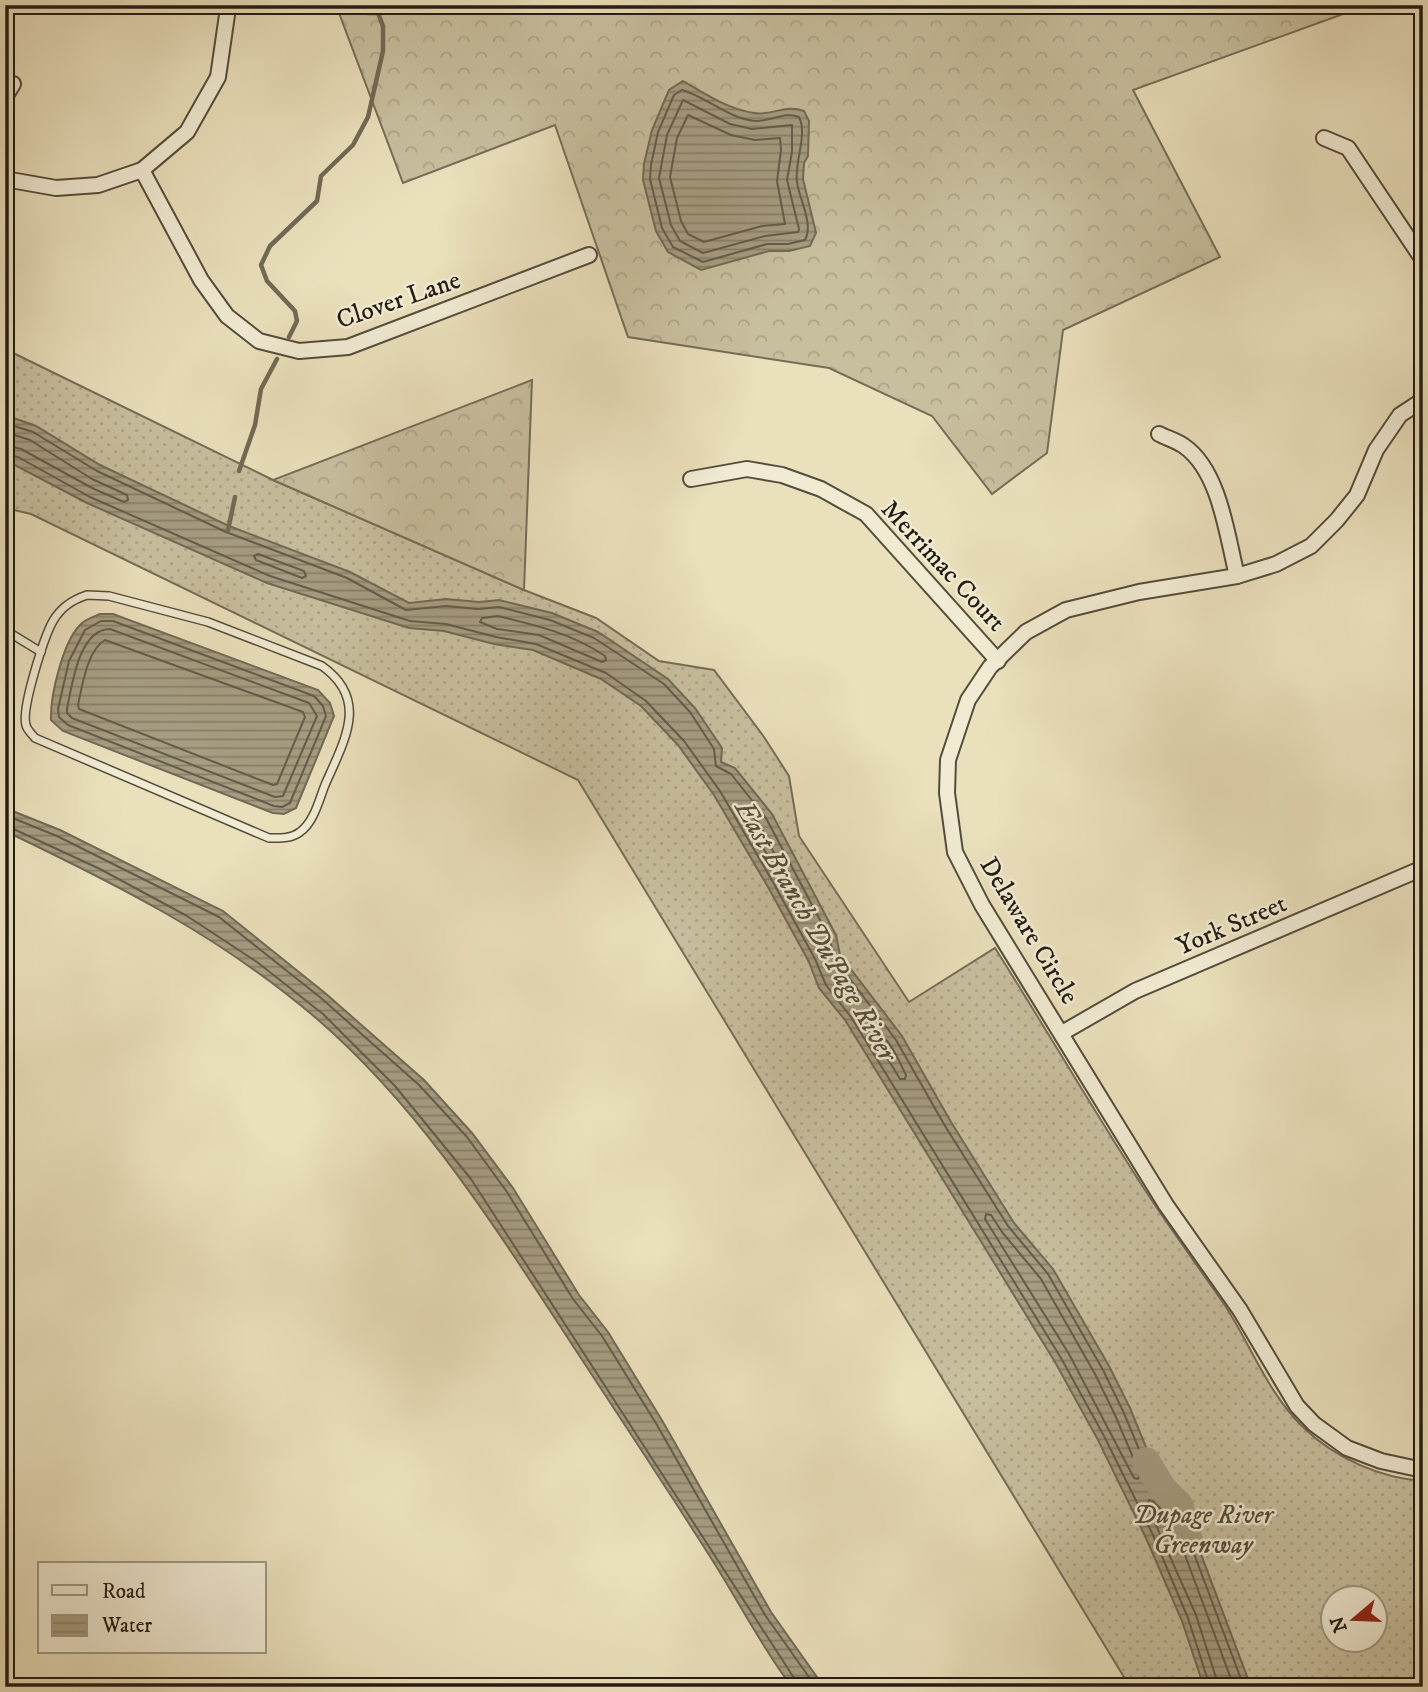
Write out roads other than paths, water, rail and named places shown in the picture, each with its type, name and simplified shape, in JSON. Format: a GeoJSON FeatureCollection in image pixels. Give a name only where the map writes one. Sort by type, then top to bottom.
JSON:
{"type":"FeatureCollection","features":[{"type":"Feature","properties":{"kind":"street"},"geometry":{"type":"LineString","coordinates":[[5,178],[56,188],[98,185],[142,170],[187,132],[218,77],[227,15],[225,5]]}},
{"type":"Feature","properties":{"kind":"street"},"geometry":{"type":"LineString","coordinates":[[1324,138],[1349,148],[1423,260]]}},
{"type":"Feature","properties":{"kind":"street","name":"Clover Lane"},"geometry":{"type":"LineString","coordinates":[[142,170],[201,280],[227,316],[259,341],[299,351],[348,346],[589,255]]}},
{"type":"Feature","properties":{"kind":"street","name":"Delaware Circle"},"geometry":{"type":"LineString","coordinates":[[1423,400],[1400,415],[1376,450],[1357,495],[1311,546],[1276,565],[1237,576],[1139,592],[1066,610],[1026,632],[990,667],[968,699],[948,760],[947,793],[955,852],[982,905],[1166,1205],[1240,1310],[1297,1406],[1347,1448],[1399,1466],[1423,1470]]}},
{"type":"Feature","properties":{"kind":"street"},"geometry":{"type":"LineString","coordinates":[[1160,434],[1185,447],[1204,467],[1218,501],[1237,576]]}},
{"type":"Feature","properties":{"kind":"street","name":"Merrimac Court"},"geometry":{"type":"LineString","coordinates":[[691,480],[747,469],[782,475],[821,489],[866,514],[998,661]]}},
{"type":"Feature","properties":{"kind":"street","name":"York Street"},"geometry":{"type":"LineString","coordinates":[[1062,1033],[1135,991],[1423,868]]}},
{"type":"Feature","properties":{"kind":"lane"},"geometry":{"type":"LineString","coordinates":[[87,596],[110,596],[208,622],[321,666],[337,677],[345,692],[350,713],[348,730],[312,817],[300,832],[287,838],[269,838],[35,738],[26,728],[24,713],[41,652],[53,621],[70,601],[87,596]]}},
{"type":"Feature","properties":{"kind":"lane"},"geometry":{"type":"LineString","coordinates":[[5,630],[41,652]]}},
{"type":"Feature","properties":{"kind":"water"},"geometry":{"type":"Polygon","coordinates":[[[683,81],[744,111],[804,111],[809,121],[808,156],[804,163],[803,179],[816,233],[810,246],[789,251],[769,251],[701,270],[668,252],[656,231],[643,180],[644,164],[652,130],[669,90],[683,81]]]}},
{"type":"Feature","properties":{"kind":"water"},"geometry":{"type":"Polygon","coordinates":[[[5,415],[36,426],[100,465],[229,526],[350,572],[409,603],[446,599],[479,602],[499,600],[552,613],[598,632],[668,679],[695,708],[722,748],[721,762],[735,768],[772,814],[836,935],[840,955],[902,1036],[951,1122],[1014,1223],[1053,1269],[1130,1408],[1163,1489],[1179,1505],[1199,1549],[1251,1687],[1204,1687],[1182,1621],[1146,1538],[1098,1440],[1055,1362],[845,1020],[819,988],[809,962],[714,795],[678,745],[641,706],[601,679],[533,650],[494,644],[444,631],[409,628],[267,583],[87,503],[5,460],[5,415]]]}},
{"type":"Feature","properties":{"kind":"water"},"geometry":{"type":"Polygon","coordinates":[[[100,614],[113,614],[318,690],[330,703],[334,716],[296,808],[284,814],[273,813],[63,731],[51,720],[55,684],[68,644],[82,623],[100,614]]]}},
{"type":"Feature","properties":{"kind":"water"},"geometry":{"type":"Polygon","coordinates":[[[5,808],[60,830],[223,911],[325,993],[424,1080],[472,1133],[513,1188],[579,1295],[608,1332],[663,1422],[771,1612],[824,1687],[792,1687],[781,1673],[716,1566],[506,1244],[448,1163],[386,1087],[316,1018],[243,962],[128,892],[5,831],[5,808]]]}},
{"type":"Feature","properties":{"kind":"waterway"},"geometry":{"type":"LineString","coordinates":[[289,337],[297,321],[295,311],[267,281],[261,265],[270,246],[317,201],[321,176],[353,145],[368,117],[383,51],[383,26],[378,13],[356,11],[345,5]]}},
{"type":"Feature","properties":{"kind":"waterway"},"geometry":{"type":"LineString","coordinates":[[239,471],[255,425],[261,389],[277,359]]}},
{"type":"Feature","properties":{"kind":"waterway"},"geometry":{"type":"LineString","coordinates":[[228,530],[235,497]]}},
{"type":"Feature","properties":{"kind":"waterway","name":"East Branch DuPage River"},"geometry":{"type":"LineString","coordinates":[[1146,1461],[1163,1489],[1179,1505],[1189,1541]]}},
{"type":"Feature","properties":{"kind":"park label","name":"Dupage River Greenway"},"geometry":{"type":"Point","coordinates":[1203,1529]}}]}
